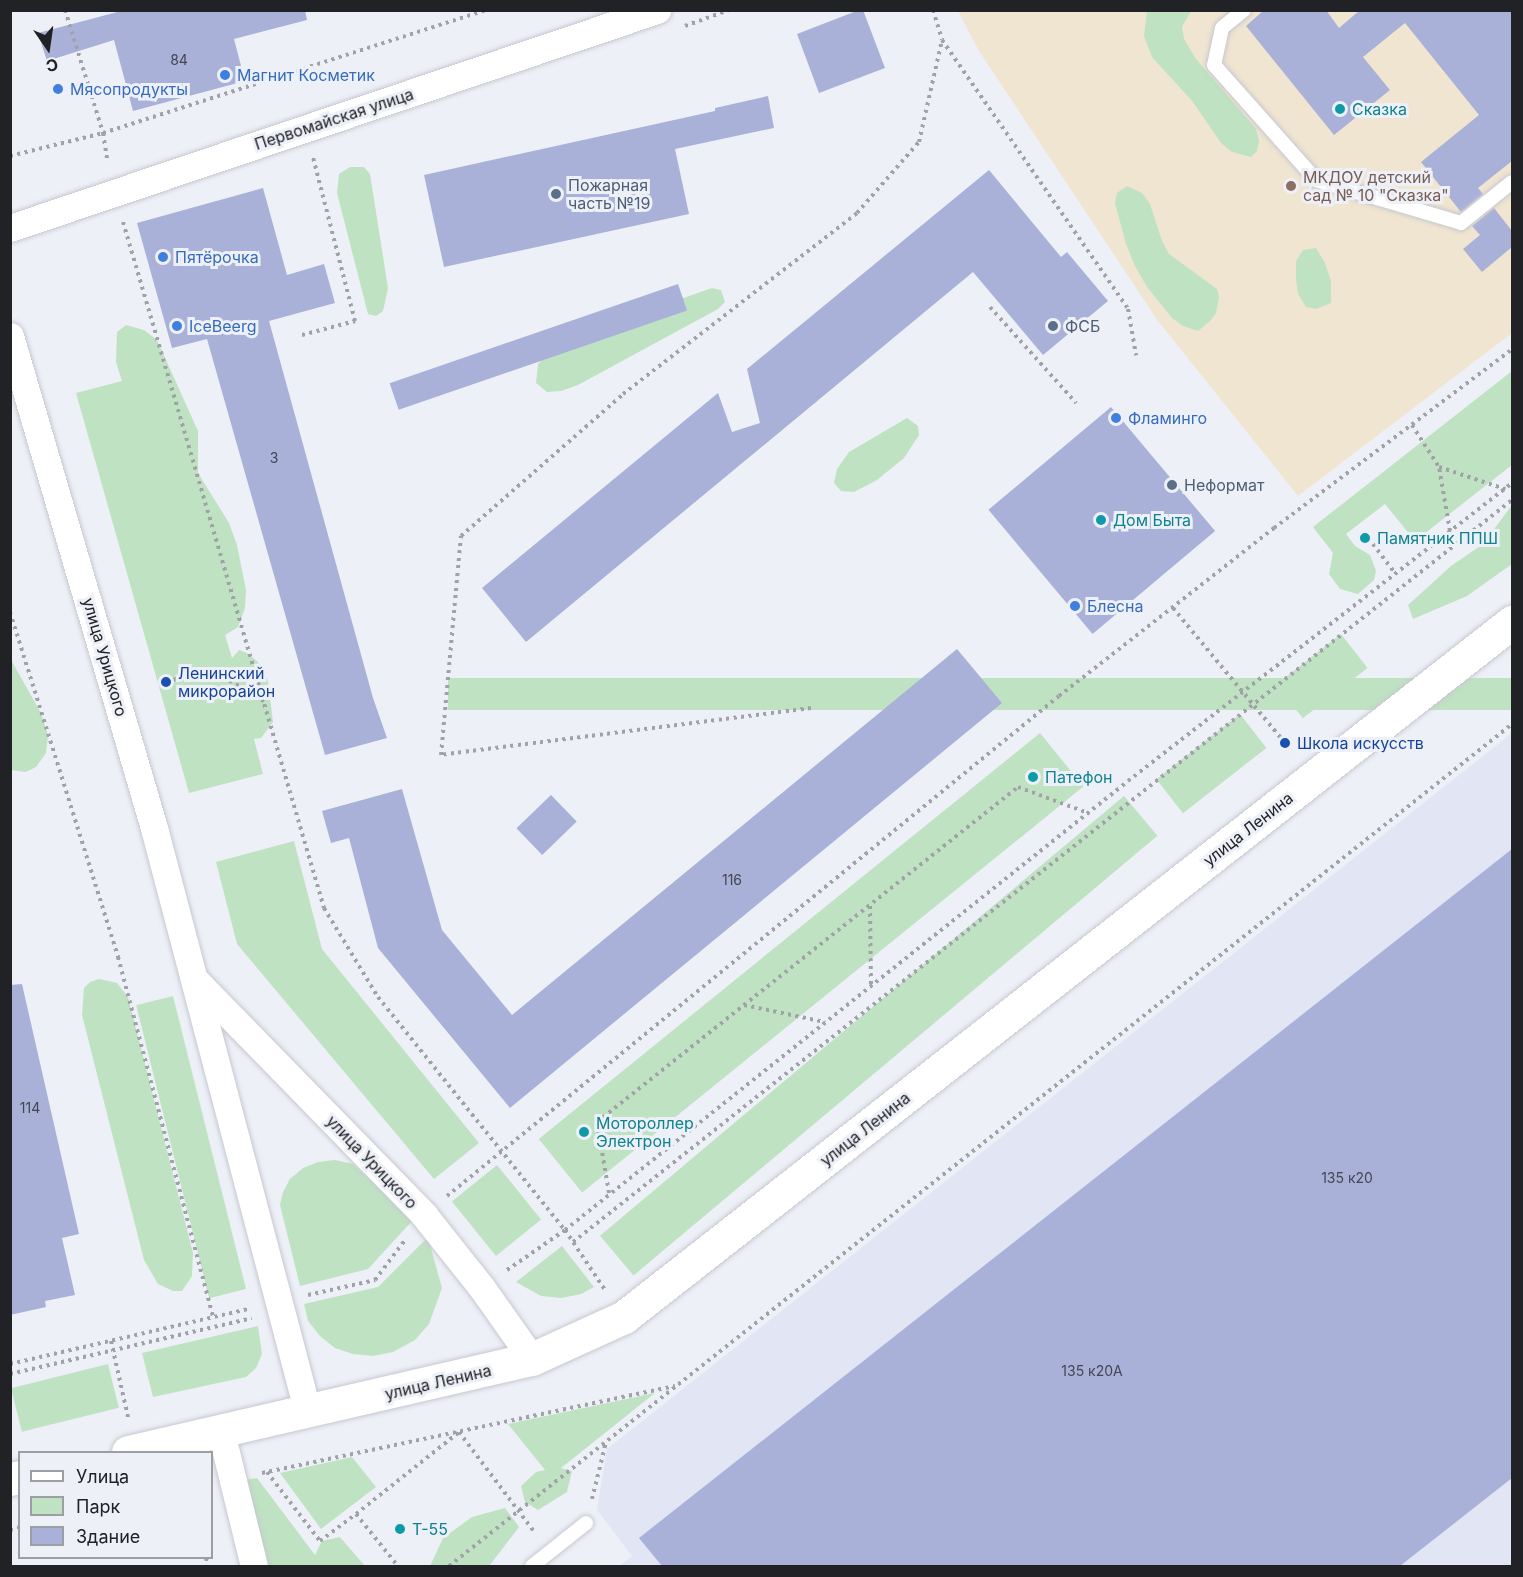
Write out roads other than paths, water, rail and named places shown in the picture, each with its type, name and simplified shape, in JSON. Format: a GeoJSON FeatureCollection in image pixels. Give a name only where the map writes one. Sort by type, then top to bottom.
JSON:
{"type":"FeatureCollection","features":[{"type":"Feature","properties":{"kind":"street","name":"Первомайская улица"},"geometry":{"type":"LineString","coordinates":[[10,228],[657,10]]}},
{"type":"Feature","properties":{"kind":"street","name":"улица Урицкого"},"geometry":{"type":"LineString","coordinates":[[10,336],[123,720],[195,980],[308,1413]]}},
{"type":"Feature","properties":{"kind":"street","name":"улица Ленина"},"geometry":{"type":"LineString","coordinates":[[136,1451],[308,1413],[532,1359],[624,1317],[1512,622]]}},
{"type":"Feature","properties":{"kind":"street","name":"улица Урицкого"},"geometry":{"type":"LineString","coordinates":[[195,980],[424,1215],[482,1288],[532,1359]]}},
{"type":"Feature","properties":{"kind":"street"},"geometry":{"type":"LineString","coordinates":[[221,1432],[254,1566]]}},
{"type":"Feature","properties":{"kind":"lane"},"geometry":{"type":"LineString","coordinates":[[1244,10],[1222,28],[1214,65],[1316,180],[1461,223],[1512,182]]}},
{"type":"Feature","properties":{"kind":"lane"},"geometry":{"type":"LineString","coordinates":[[532,1566],[586,1523]]}},
{"type":"Feature","properties":{"kind":"place","name":"Магнит Косметик"},"geometry":{"type":"Point","coordinates":[225,75]}},
{"type":"Feature","properties":{"kind":"place","name":"Мясопродукты"},"geometry":{"type":"Point","coordinates":[58,89]}},
{"type":"Feature","properties":{"kind":"place","name":"Сказка"},"geometry":{"type":"Point","coordinates":[1340,109]}},
{"type":"Feature","properties":{"kind":"place","name":"МКДОУ детский сад № 10 \"Сказка\""},"geometry":{"type":"Point","coordinates":[1291,186]}},
{"type":"Feature","properties":{"kind":"place","name":"Пожарная часть №19"},"geometry":{"type":"Point","coordinates":[556,194]}},
{"type":"Feature","properties":{"kind":"place","name":"Пятёрочка"},"geometry":{"type":"Point","coordinates":[163,257]}},
{"type":"Feature","properties":{"kind":"place","name":"IceBeerg"},"geometry":{"type":"Point","coordinates":[177,326]}},
{"type":"Feature","properties":{"kind":"place","name":"ФСБ"},"geometry":{"type":"Point","coordinates":[1053,326]}},
{"type":"Feature","properties":{"kind":"place","name":"Фламинго"},"geometry":{"type":"Point","coordinates":[1116,418]}},
{"type":"Feature","properties":{"kind":"place","name":"Неформат"},"geometry":{"type":"Point","coordinates":[1172,485]}},
{"type":"Feature","properties":{"kind":"place","name":"Дом Быта"},"geometry":{"type":"Point","coordinates":[1101,520]}},
{"type":"Feature","properties":{"kind":"place","name":"Памятник ППШ"},"geometry":{"type":"Point","coordinates":[1365,538]}},
{"type":"Feature","properties":{"kind":"place","name":"Блесна"},"geometry":{"type":"Point","coordinates":[1075,606]}},
{"type":"Feature","properties":{"kind":"place","name":"Ленинский микрорайон"},"geometry":{"type":"Point","coordinates":[166,682]}},
{"type":"Feature","properties":{"kind":"place","name":"Школа искусств"},"geometry":{"type":"Point","coordinates":[1285,743]}},
{"type":"Feature","properties":{"kind":"place","name":"Патефон"},"geometry":{"type":"Point","coordinates":[1033,777]}},
{"type":"Feature","properties":{"kind":"place","name":"Мотороллер Электрон"},"geometry":{"type":"Point","coordinates":[584,1132]}},
{"type":"Feature","properties":{"kind":"place","name":"Т-55"},"geometry":{"type":"Point","coordinates":[400,1529]}}]}
